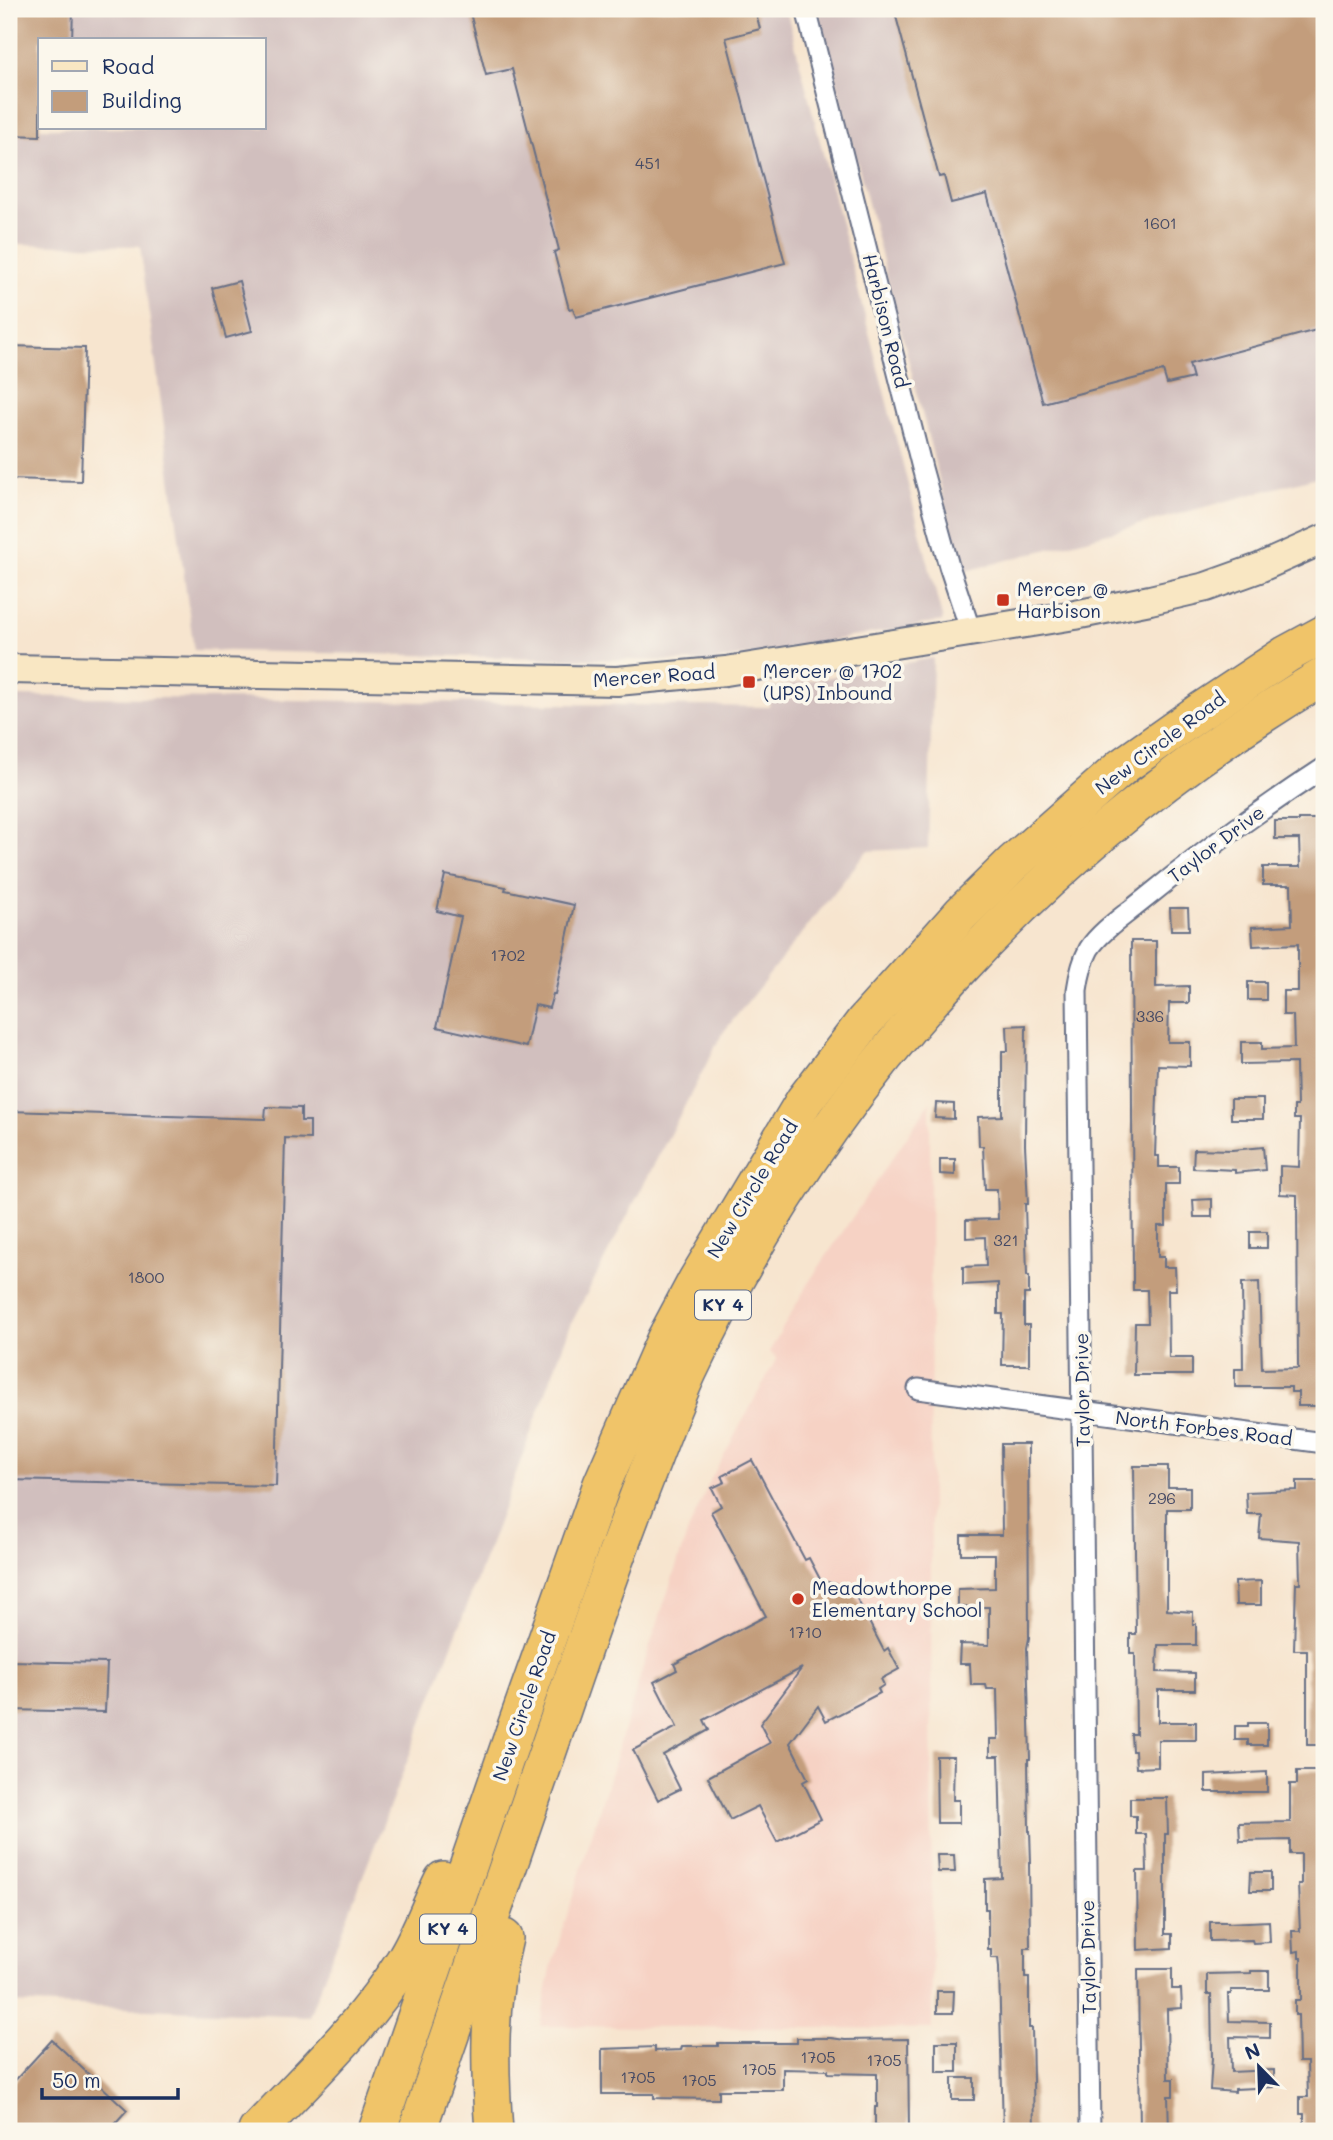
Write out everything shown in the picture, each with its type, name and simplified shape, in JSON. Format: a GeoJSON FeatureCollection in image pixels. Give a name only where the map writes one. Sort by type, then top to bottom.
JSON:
{"type":"FeatureCollection","features":[{"type":"Feature","properties":{"kind":"highway","name":"New Circle Road"},"geometry":{"type":"LineString","coordinates":[[377,2131],[602,1484],[665,1340],[697,1280],[804,1101],[865,1021],[961,914],[1013,863],[1123,766],[1287,654],[1324,634]]}},
{"type":"Feature","properties":{"kind":"highway","name":"New Circle Road"},"geometry":{"type":"LineString","coordinates":[[416,2131],[634,1509],[688,1373],[778,1205],[888,1051],[947,982],[1009,916],[1073,856],[1198,758],[1273,706],[1324,676]]}},
{"type":"Feature","properties":{"kind":"highway"},"geometry":{"type":"LineString","coordinates":[[257,2131],[358,2022],[381,1995],[405,1959],[516,1727]]}},
{"type":"Feature","properties":{"kind":"highway"},"geometry":{"type":"LineString","coordinates":[[495,2131],[490,2066],[496,1972],[556,1727]]}},
{"type":"Feature","properties":{"kind":"street","name":"Harbison Road"},"geometry":{"type":"LineString","coordinates":[[806,9],[922,468],[949,566],[971,632]]}},
{"type":"Feature","properties":{"kind":"street","name":"Mercer Road"},"geometry":{"type":"LineString","coordinates":[[9,668],[617,681],[726,671],[1075,615],[1206,587],[1259,568],[1324,539]]}},
{"type":"Feature","properties":{"kind":"street","name":"Taylor Drive"},"geometry":{"type":"LineString","coordinates":[[1090,2131],[1077,990],[1079,972],[1090,948],[1115,923],[1253,815],[1324,768]]}},
{"type":"Feature","properties":{"kind":"street","name":"North Forbes Road"},"geometry":{"type":"LineString","coordinates":[[918,1389],[1324,1443]]}},
{"type":"Feature","properties":{"kind":"shaded area"},"geometry":{"type":"Polygon","coordinates":[[[9,9],[786,9],[943,621],[709,662],[194,650],[140,246],[9,244],[9,9]]]}},
{"type":"Feature","properties":{"kind":"shaded area"},"geometry":{"type":"Polygon","coordinates":[[[818,9],[1324,9],[1324,475],[963,572],[818,9]]]}},
{"type":"Feature","properties":{"kind":"shaded area"},"geometry":{"type":"Polygon","coordinates":[[[933,658],[928,848],[867,851],[722,1034],[571,1324],[467,1606],[309,2016],[9,2003],[9,696],[769,707],[770,688],[933,658]]]}},
{"type":"Feature","properties":{"kind":"shaded area","name":"Meadowthorpe Elementary School"},"geometry":{"type":"Polygon","coordinates":[[[930,1102],[932,2029],[540,2026],[551,1968],[644,1664],[687,1534],[711,1479],[777,1358],[769,1352],[809,1282],[930,1102]]]}},
{"type":"Feature","properties":{"kind":"building"},"geometry":{"type":"Polygon","coordinates":[[[9,9],[73,9],[72,38],[38,38],[40,136],[9,135],[9,9]]]}},
{"type":"Feature","properties":{"kind":"building"},"geometry":{"type":"Polygon","coordinates":[[[469,9],[755,9],[760,29],[726,38],[785,263],[576,317],[573,308],[569,309],[554,252],[559,250],[512,69],[486,75],[469,9]]]}},
{"type":"Feature","properties":{"kind":"building"},"geometry":{"type":"Polygon","coordinates":[[[894,9],[1324,9],[1324,328],[1189,364],[1193,378],[1167,384],[1163,371],[1043,403],[987,194],[951,203],[944,176],[939,177],[894,9]]]}},
{"type":"Feature","properties":{"kind":"building"},"geometry":{"type":"Polygon","coordinates":[[[239,281],[252,331],[226,338],[212,288],[239,281]]]}},
{"type":"Feature","properties":{"kind":"building"},"geometry":{"type":"Polygon","coordinates":[[[9,346],[85,348],[81,481],[9,479],[9,346]]]}},
{"type":"Feature","properties":{"kind":"building"},"geometry":{"type":"Polygon","coordinates":[[[1323,819],[1324,826],[1319,1017],[1323,1017],[1324,1060],[1324,1406],[1298,1406],[1298,1392],[1291,1392],[1291,1387],[1235,1387],[1235,1369],[1243,1369],[1242,1283],[1259,1282],[1262,1369],[1298,1368],[1297,1195],[1280,1194],[1280,1166],[1299,1167],[1300,1119],[1294,1119],[1294,1106],[1297,1106],[1296,1063],[1241,1064],[1241,1042],[1262,1042],[1262,1049],[1294,1048],[1293,1015],[1283,1015],[1283,991],[1298,991],[1298,944],[1253,946],[1252,927],[1292,925],[1291,885],[1263,885],[1263,867],[1300,867],[1299,839],[1275,839],[1275,821],[1323,819]]]}},
{"type":"Feature","properties":{"kind":"building"},"geometry":{"type":"Polygon","coordinates":[[[445,875],[506,887],[505,890],[574,905],[555,994],[549,1008],[535,1005],[526,1047],[437,1027],[461,917],[437,911],[445,875]]]}},
{"type":"Feature","properties":{"kind":"building"},"geometry":{"type":"Polygon","coordinates":[[[1170,908],[1188,908],[1189,930],[1171,930],[1170,908]]]}},
{"type":"Feature","properties":{"kind":"building"},"geometry":{"type":"Polygon","coordinates":[[[1131,941],[1156,941],[1156,987],[1189,986],[1189,1003],[1169,1003],[1168,1042],[1190,1042],[1190,1066],[1158,1065],[1155,1156],[1159,1156],[1159,1167],[1179,1167],[1179,1184],[1166,1184],[1166,1226],[1158,1226],[1158,1257],[1164,1257],[1164,1267],[1175,1267],[1176,1290],[1168,1290],[1169,1358],[1192,1358],[1192,1375],[1134,1375],[1135,1323],[1148,1323],[1147,1290],[1133,1290],[1131,941]]]}},
{"type":"Feature","properties":{"kind":"building"},"geometry":{"type":"Polygon","coordinates":[[[1248,982],[1266,982],[1266,1000],[1248,1000],[1248,982]]]}},
{"type":"Feature","properties":{"kind":"building"},"geometry":{"type":"Polygon","coordinates":[[[1026,1025],[1025,1145],[1028,1204],[1025,1204],[1029,1294],[1024,1294],[1024,1325],[1029,1325],[1029,1365],[1002,1365],[1003,1314],[998,1314],[998,1283],[963,1285],[963,1267],[986,1266],[985,1237],[966,1238],[966,1220],[998,1219],[997,1189],[985,1189],[983,1146],[979,1146],[978,1117],[1002,1116],[1002,1051],[1008,1051],[1007,1026],[1026,1025]]]}},
{"type":"Feature","properties":{"kind":"building"},"geometry":{"type":"Polygon","coordinates":[[[1231,1099],[1263,1099],[1263,1119],[1231,1119],[1231,1099]]]}},
{"type":"Feature","properties":{"kind":"building"},"geometry":{"type":"Polygon","coordinates":[[[936,1103],[954,1104],[954,1119],[935,1118],[936,1103]]]}},
{"type":"Feature","properties":{"kind":"building"},"geometry":{"type":"Polygon","coordinates":[[[266,1107],[301,1108],[301,1121],[310,1121],[310,1139],[285,1138],[276,1486],[9,1480],[12,1214],[9,1214],[9,1111],[265,1119],[266,1107]]]}},
{"type":"Feature","properties":{"kind":"building"},"geometry":{"type":"Polygon","coordinates":[[[1263,1147],[1265,1170],[1235,1173],[1235,1170],[1193,1168],[1194,1149],[1232,1150],[1263,1147]]]}},
{"type":"Feature","properties":{"kind":"building"},"geometry":{"type":"Polygon","coordinates":[[[940,1159],[955,1159],[955,1175],[940,1174],[940,1159]]]}},
{"type":"Feature","properties":{"kind":"building"},"geometry":{"type":"Polygon","coordinates":[[[1212,1199],[1212,1217],[1194,1217],[1193,1200],[1212,1199]]]}},
{"type":"Feature","properties":{"kind":"building"},"geometry":{"type":"Polygon","coordinates":[[[1250,1232],[1267,1232],[1267,1248],[1250,1248],[1250,1232]]]}},
{"type":"Feature","properties":{"kind":"building"},"geometry":{"type":"Polygon","coordinates":[[[1001,1444],[1028,1444],[1027,1648],[1031,1863],[1030,1948],[1025,1948],[1025,1978],[1029,1978],[1029,2028],[1032,2028],[1034,2131],[1003,2131],[999,1967],[998,1958],[991,1958],[991,1950],[988,1950],[988,1909],[985,1909],[985,1879],[1002,1878],[999,1756],[990,1756],[990,1739],[998,1739],[997,1689],[987,1689],[986,1685],[971,1685],[970,1664],[959,1664],[960,1644],[989,1645],[989,1607],[958,1607],[958,1589],[995,1588],[995,1554],[961,1554],[961,1535],[1002,1535],[1001,1444]]]}},
{"type":"Feature","properties":{"kind":"building"},"geometry":{"type":"Polygon","coordinates":[[[752,1460],[805,1560],[809,1558],[821,1581],[851,1587],[884,1651],[888,1648],[899,1669],[881,1679],[884,1685],[878,1689],[880,1693],[826,1721],[818,1706],[790,1743],[808,1779],[803,1782],[821,1819],[777,1842],[758,1806],[730,1820],[708,1777],[770,1743],[760,1724],[802,1668],[704,1720],[709,1730],[663,1755],[680,1789],[658,1800],[633,1750],[677,1727],[654,1682],[677,1670],[674,1664],[766,1616],[711,1512],[721,1506],[712,1488],[725,1482],[722,1476],[752,1460]]]}},
{"type":"Feature","properties":{"kind":"building"},"geometry":{"type":"Polygon","coordinates":[[[1134,1466],[1168,1466],[1168,1487],[1190,1487],[1190,1509],[1167,1509],[1167,1610],[1193,1612],[1193,1624],[1196,1624],[1196,1645],[1158,1645],[1157,1672],[1195,1673],[1195,1690],[1158,1690],[1158,1722],[1196,1722],[1196,1740],[1158,1740],[1158,1767],[1136,1768],[1131,1734],[1136,1734],[1135,1654],[1130,1654],[1130,1634],[1136,1634],[1134,1466]]]}},
{"type":"Feature","properties":{"kind":"building"},"geometry":{"type":"Polygon","coordinates":[[[1297,1481],[1323,1481],[1324,1745],[1307,1745],[1307,1650],[1294,1650],[1296,1583],[1300,1583],[1299,1541],[1259,1538],[1261,1514],[1247,1514],[1246,1492],[1297,1490],[1297,1481]]]}},
{"type":"Feature","properties":{"kind":"building"},"geometry":{"type":"Polygon","coordinates":[[[1261,1581],[1261,1605],[1236,1605],[1235,1582],[1261,1581]]]}},
{"type":"Feature","properties":{"kind":"building"},"geometry":{"type":"Polygon","coordinates":[[[9,1661],[107,1663],[105,1712],[9,1710],[9,1661]]]}},
{"type":"Feature","properties":{"kind":"building"},"geometry":{"type":"Polygon","coordinates":[[[1248,1723],[1267,1723],[1267,1745],[1248,1745],[1248,1740],[1235,1740],[1235,1726],[1248,1726],[1248,1723]]]}},
{"type":"Feature","properties":{"kind":"building"},"geometry":{"type":"Polygon","coordinates":[[[936,1756],[954,1756],[953,1800],[959,1800],[959,1823],[937,1823],[936,1756]]]}},
{"type":"Feature","properties":{"kind":"building"},"geometry":{"type":"Polygon","coordinates":[[[1297,1771],[1324,1771],[1324,2131],[1304,2131],[1304,2114],[1300,2114],[1300,2097],[1308,2097],[1307,2062],[1299,2062],[1295,2000],[1301,2000],[1301,1958],[1299,1951],[1293,1952],[1292,1931],[1300,1931],[1298,1884],[1301,1884],[1301,1854],[1290,1854],[1290,1840],[1240,1841],[1239,1823],[1290,1822],[1290,1784],[1297,1784],[1297,1771]]]}},
{"type":"Feature","properties":{"kind":"building"},"geometry":{"type":"Polygon","coordinates":[[[1267,1772],[1267,1792],[1206,1792],[1206,1775],[1267,1772]]]}},
{"type":"Feature","properties":{"kind":"building"},"geometry":{"type":"Polygon","coordinates":[[[1130,1798],[1167,1798],[1165,1934],[1172,1934],[1172,1948],[1138,1950],[1137,1871],[1147,1871],[1146,1834],[1136,1834],[1136,1816],[1130,1816],[1130,1798]]]}},
{"type":"Feature","properties":{"kind":"building"},"geometry":{"type":"Polygon","coordinates":[[[937,1855],[954,1855],[955,1872],[938,1872],[937,1855]]]}},
{"type":"Feature","properties":{"kind":"building"},"geometry":{"type":"Polygon","coordinates":[[[1251,1872],[1271,1872],[1271,1891],[1250,1891],[1251,1872]]]}},
{"type":"Feature","properties":{"kind":"building"},"geometry":{"type":"Polygon","coordinates":[[[1269,1921],[1270,1942],[1210,1941],[1210,1922],[1269,1921]]]}},
{"type":"Feature","properties":{"kind":"building"},"geometry":{"type":"Polygon","coordinates":[[[1138,1969],[1172,1969],[1172,1989],[1181,1989],[1182,2008],[1167,2009],[1168,2079],[1173,2079],[1173,2096],[1168,2096],[1169,2131],[1140,2131],[1138,1969]]]}},
{"type":"Feature","properties":{"kind":"building"},"geometry":{"type":"Polygon","coordinates":[[[1269,1971],[1269,1990],[1231,1990],[1231,1994],[1228,1994],[1229,2021],[1270,2022],[1270,2038],[1230,2037],[1231,2072],[1274,2070],[1274,2087],[1235,2089],[1235,2092],[1210,2090],[1211,1994],[1207,1994],[1207,1974],[1269,1971]]]}},
{"type":"Feature","properties":{"kind":"building"},"geometry":{"type":"Polygon","coordinates":[[[937,1991],[954,1991],[953,2013],[937,2013],[937,1991]]]}},
{"type":"Feature","properties":{"kind":"building"},"geometry":{"type":"Polygon","coordinates":[[[797,2038],[908,2039],[909,2131],[878,2131],[878,2125],[875,2125],[877,2074],[783,2069],[783,2090],[719,2090],[719,2099],[654,2098],[654,2094],[602,2094],[602,2049],[655,2047],[655,2051],[681,2050],[682,2046],[718,2046],[718,2043],[797,2043],[797,2038]]]}},
{"type":"Feature","properties":{"kind":"building"},"geometry":{"type":"Polygon","coordinates":[[[52,2040],[127,2110],[108,2131],[9,2131],[9,2087],[52,2040]]]}},
{"type":"Feature","properties":{"kind":"building"},"geometry":{"type":"Polygon","coordinates":[[[936,2042],[957,2042],[957,2072],[936,2072],[936,2042]]]}},
{"type":"Feature","properties":{"kind":"building"},"geometry":{"type":"Polygon","coordinates":[[[952,2078],[974,2078],[974,2100],[952,2100],[952,2078]]]}},
{"type":"Feature","properties":{"kind":"place","name":"Mercer @ Harbison"},"geometry":{"type":"Point","coordinates":[1003,600]}},
{"type":"Feature","properties":{"kind":"place","name":"Mercer @ 1702 (UPS) Inbound"},"geometry":{"type":"Point","coordinates":[749,682]}},
{"type":"Feature","properties":{"kind":"place","name":"Meadowthorpe Elementary School"},"geometry":{"type":"Point","coordinates":[798,1599]}}]}
